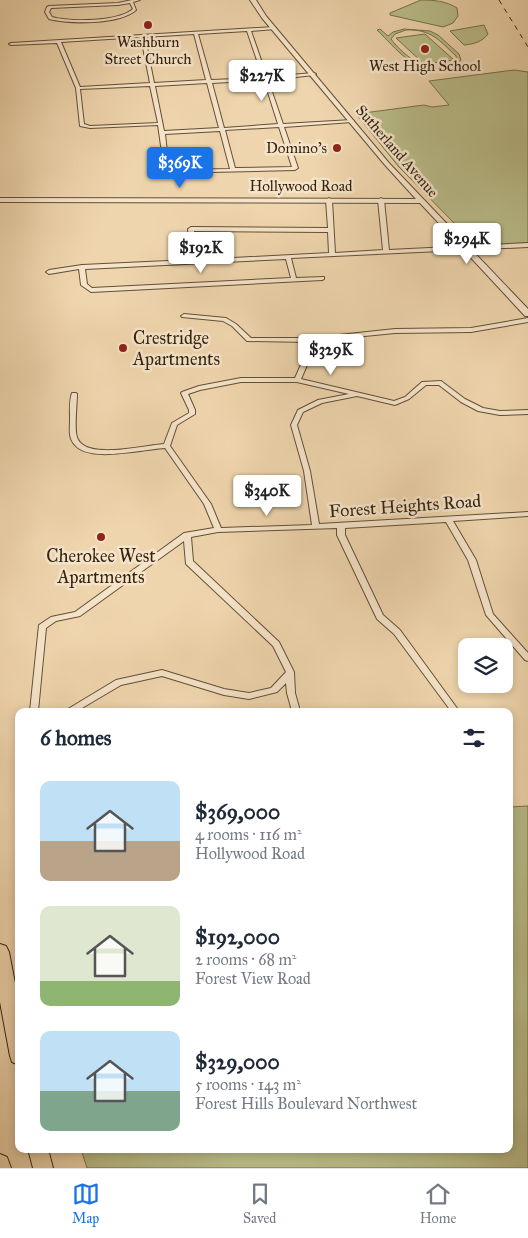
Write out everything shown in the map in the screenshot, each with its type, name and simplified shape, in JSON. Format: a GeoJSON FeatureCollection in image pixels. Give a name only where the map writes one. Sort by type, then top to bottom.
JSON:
{"type":"FeatureCollection","features":[{"type":"Feature","properties":{"kind":"highway"},"geometry":{"type":"LineString","coordinates":[[0,952],[15,1034]]}},
{"type":"Feature","properties":{"kind":"highway"},"geometry":{"type":"LineString","coordinates":[[39,1153],[43,1168]]}},
{"type":"Feature","properties":{"kind":"highway"},"geometry":{"type":"LineString","coordinates":[[0,1164],[1,1168]]}},
{"type":"Feature","properties":{"kind":"street"},"geometry":{"type":"LineString","coordinates":[[131,2],[135,9],[134,12],[111,18],[58,20],[50,18],[47,12],[49,7],[138,0]]}},
{"type":"Feature","properties":{"kind":"street","name":"Sutherland Avenue"},"geometry":{"type":"LineString","coordinates":[[253,0],[387,164],[528,314]]}},
{"type":"Feature","properties":{"kind":"street"},"geometry":{"type":"LineString","coordinates":[[11,44],[274,28]]}},
{"type":"Feature","properties":{"kind":"street"},"geometry":{"type":"LineString","coordinates":[[143,37],[162,133],[167,172],[295,168],[249,30]]}},
{"type":"Feature","properties":{"kind":"street"},"geometry":{"type":"LineString","coordinates":[[196,34],[233,170]]}},
{"type":"Feature","properties":{"kind":"street"},"geometry":{"type":"LineString","coordinates":[[58,41],[78,88],[82,124],[90,127],[159,124]]}},
{"type":"Feature","properties":{"kind":"street"},"geometry":{"type":"LineString","coordinates":[[78,88],[265,79],[314,74]]}},
{"type":"Feature","properties":{"kind":"street"},"geometry":{"type":"LineString","coordinates":[[162,133],[223,131],[352,122]]}},
{"type":"Feature","properties":{"kind":"street","name":"Hollywood Road"},"geometry":{"type":"LineString","coordinates":[[0,200],[422,201]]}},
{"type":"Feature","properties":{"kind":"street"},"geometry":{"type":"LineString","coordinates":[[330,200],[332,254]]}},
{"type":"Feature","properties":{"kind":"street"},"geometry":{"type":"LineString","coordinates":[[381,200],[386,251]]}},
{"type":"Feature","properties":{"kind":"street"},"geometry":{"type":"LineString","coordinates":[[194,261],[191,229],[330,230]]}},
{"type":"Feature","properties":{"kind":"street"},"geometry":{"type":"LineString","coordinates":[[48,272],[82,266],[528,245]]}},
{"type":"Feature","properties":{"kind":"street"},"geometry":{"type":"LineString","coordinates":[[288,257],[294,279]]}},
{"type":"Feature","properties":{"kind":"street"},"geometry":{"type":"LineString","coordinates":[[82,266],[84,285],[92,290],[322,278]]}},
{"type":"Feature","properties":{"kind":"street"},"geometry":{"type":"LineString","coordinates":[[184,316],[224,319],[234,325],[249,340],[260,341],[311,340],[395,331],[471,330],[528,320]]}},
{"type":"Feature","properties":{"kind":"street"},"geometry":{"type":"LineString","coordinates":[[297,380],[311,350],[311,340]]}},
{"type":"Feature","properties":{"kind":"street"},"geometry":{"type":"LineString","coordinates":[[167,446],[174,424],[192,414],[184,393],[194,389],[241,380],[297,380],[395,403],[407,398],[424,383],[442,383],[462,400],[484,412],[528,412]]}},
{"type":"Feature","properties":{"kind":"street"},"geometry":{"type":"LineString","coordinates":[[74,394],[73,436],[75,443],[85,451],[97,453],[154,445],[167,446]]}},
{"type":"Feature","properties":{"kind":"street"},"geometry":{"type":"LineString","coordinates":[[316,526],[307,471],[294,425],[300,411],[320,401],[360,394]]}},
{"type":"Feature","properties":{"kind":"street"},"geometry":{"type":"LineString","coordinates":[[167,446],[207,504],[218,530]]}},
{"type":"Feature","properties":{"kind":"street","name":"Forest Heights Road"},"geometry":{"type":"LineString","coordinates":[[34,708],[42,627],[54,619],[77,614],[186,536],[218,530],[341,526],[528,514]]}},
{"type":"Feature","properties":{"kind":"street"},"geometry":{"type":"LineString","coordinates":[[448,518],[472,560],[490,615],[528,658]]}},
{"type":"Feature","properties":{"kind":"street"},"geometry":{"type":"LineString","coordinates":[[341,526],[341,535],[380,618],[397,632],[453,708]]}},
{"type":"Feature","properties":{"kind":"street"},"geometry":{"type":"LineString","coordinates":[[186,536],[189,562],[276,644],[290,672],[291,693],[295,708]]}},
{"type":"Feature","properties":{"kind":"street"},"geometry":{"type":"LineString","coordinates":[[76,708],[119,682],[162,673],[224,692],[250,696],[274,690],[290,672]]}},
{"type":"Feature","properties":{"kind":"green space"},"geometry":{"type":"Polygon","coordinates":[[[421,0],[449,4],[457,8],[458,16],[453,23],[443,27],[390,15],[390,13],[421,0]]]}},
{"type":"Feature","properties":{"kind":"green space"},"geometry":{"type":"Polygon","coordinates":[[[484,25],[488,34],[486,37],[471,44],[464,45],[450,31],[484,25]]]}},
{"type":"Feature","properties":{"kind":"green space"},"geometry":{"type":"Polygon","coordinates":[[[380,29],[388,36],[393,32],[404,29],[430,31],[438,35],[459,54],[461,60],[458,64],[449,68],[441,68],[449,66],[457,60],[456,56],[439,40],[422,31],[415,30],[406,30],[395,34],[391,39],[404,53],[421,64],[431,68],[438,68],[433,69],[423,67],[406,58],[377,30],[380,29]]]}},
{"type":"Feature","properties":{"kind":"green space","name":"West High School"},"geometry":{"type":"Polygon","coordinates":[[[425,34],[454,60],[424,64],[396,38],[425,34]]]}},
{"type":"Feature","properties":{"kind":"green space"},"geometry":{"type":"Polygon","coordinates":[[[514,70],[528,72],[528,243],[474,246],[399,167],[356,114],[424,105],[432,107],[449,105],[429,81],[514,70]]]}},
{"type":"Feature","properties":{"kind":"green space"},"geometry":{"type":"Polygon","coordinates":[[[528,806],[528,1168],[87,1168],[82,1153],[513,1153],[513,807],[528,806]]]}},
{"type":"Feature","properties":{"kind":"railway"},"geometry":{"type":"LineString","coordinates":[[499,0],[528,47]]}},
{"type":"Feature","properties":{"kind":"place","name":"Washburn Street Church"},"geometry":{"type":"Point","coordinates":[148,25]}},
{"type":"Feature","properties":{"kind":"place","name":"West High School"},"geometry":{"type":"Point","coordinates":[425,49]}},
{"type":"Feature","properties":{"kind":"place","name":"Domino's"},"geometry":{"type":"Point","coordinates":[337,148]}},
{"type":"Feature","properties":{"kind":"place","name":"Crestridge Apartments"},"geometry":{"type":"Point","coordinates":[123,348]}},
{"type":"Feature","properties":{"kind":"place","name":"Cherokee West Apartments"},"geometry":{"type":"Point","coordinates":[101,537]}}]}
